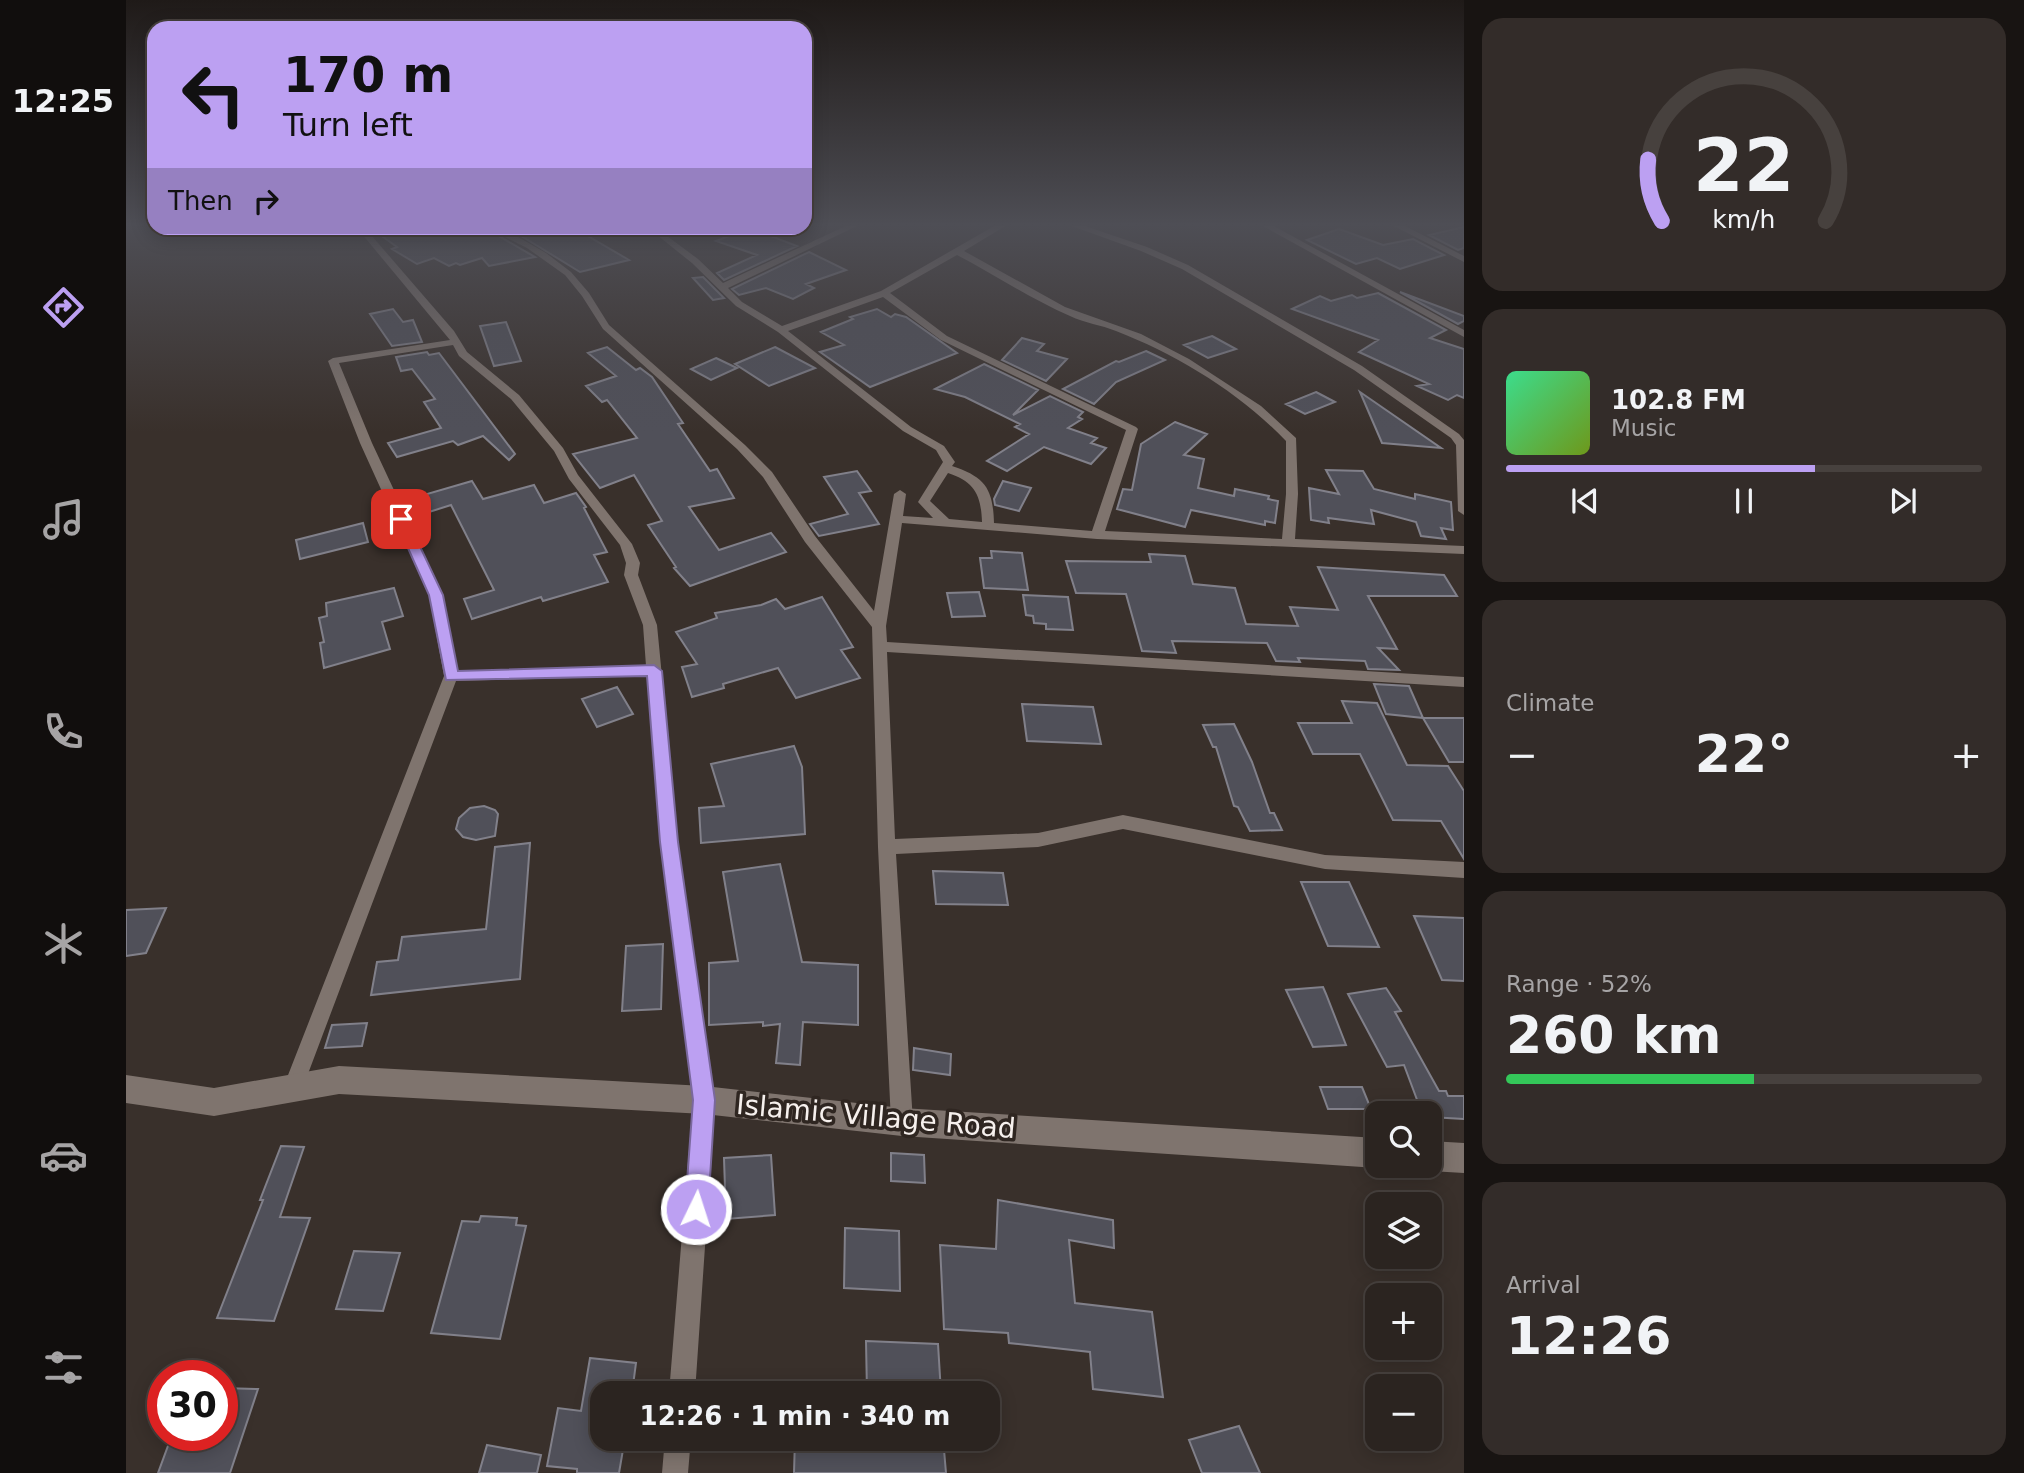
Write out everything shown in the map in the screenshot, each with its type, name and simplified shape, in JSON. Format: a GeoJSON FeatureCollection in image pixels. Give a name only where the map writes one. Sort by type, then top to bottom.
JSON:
{"type":"FeatureCollection","features":[{"type":"Feature","properties":{"kind":"street"},"geometry":{"type":"LineString","coordinates":[[416,294],[463,354],[515,397],[559,450],[573,476],[626,544],[633,563],[631,575],[650,625],[669,842],[704,1100],[683,1381]]}},
{"type":"Feature","properties":{"kind":"street"},"geometry":{"type":"LineString","coordinates":[[585,294],[596,315],[606,327],[741,447],[768,475],[810,539],[879,626]]}},
{"type":"Feature","properties":{"kind":"street"},"geometry":{"type":"LineString","coordinates":[[728,294],[739,304],[781,330],[907,429],[940,447],[949,461],[925,502],[945,523]]}},
{"type":"Feature","properties":{"kind":"street"},"geometry":{"type":"LineString","coordinates":[[781,330],[882,294]]}},
{"type":"Feature","properties":{"kind":"street"},"geometry":{"type":"LineString","coordinates":[[885,294],[944,338],[1132,429],[1097,535]]}},
{"type":"Feature","properties":{"kind":"street"},"geometry":{"type":"LineString","coordinates":[[1036,294],[1073,314],[1119,328],[1168,353],[1242,397],[1279,425],[1292,440],[1292,494],[1287,542]]}},
{"type":"Feature","properties":{"kind":"street"},"geometry":{"type":"LineString","coordinates":[[1231,294],[1358,368],[1455,436],[1461,445],[1464,511]]}},
{"type":"Feature","properties":{"kind":"street"},"geometry":{"type":"LineString","coordinates":[[1390,294],[1464,334]]}},
{"type":"Feature","properties":{"kind":"street"},"geometry":{"type":"LineString","coordinates":[[293,1088],[452,677],[436,595],[366,443],[332,361],[456,342]]}},
{"type":"Feature","properties":{"kind":"street"},"geometry":{"type":"LineString","coordinates":[[946,468],[974,479],[983,486],[987,495],[988,526]]}},
{"type":"Feature","properties":{"kind":"street"},"geometry":{"type":"LineString","coordinates":[[900,494],[879,626],[887,846],[902,1122]]}},
{"type":"Feature","properties":{"kind":"street"},"geometry":{"type":"LineString","coordinates":[[895,519],[1097,535],[1464,550]]}},
{"type":"Feature","properties":{"kind":"street"},"geometry":{"type":"LineString","coordinates":[[881,647],[1464,682]]}},
{"type":"Feature","properties":{"kind":"street"},"geometry":{"type":"LineString","coordinates":[[452,677],[654,671]]}},
{"type":"Feature","properties":{"kind":"street"},"geometry":{"type":"LineString","coordinates":[[887,846],[1038,840],[1123,821],[1325,862],[1464,870]]}},
{"type":"Feature","properties":{"kind":"street","name":"Islamic Village Road"},"geometry":{"type":"LineString","coordinates":[[126,1089],[214,1102],[340,1080],[704,1100],[902,1122],[1365,1152]]}},
{"type":"Feature","properties":{"kind":"street"},"geometry":{"type":"LineString","coordinates":[[1442,1157],[1464,1158]]}},
{"type":"Feature","properties":{"kind":"street"},"geometry":{"type":"LineString","coordinates":[[675,1473],[677,1451]]}},
{"type":"Feature","properties":{"kind":"building"},"geometry":{"type":"Polygon","coordinates":[[[707,294],[720,294],[724,298],[713,300],[707,294]]]}},
{"type":"Feature","properties":{"kind":"building"},"geometry":{"type":"Polygon","coordinates":[[[780,294],[803,294],[793,299],[780,294]]]}},
{"type":"Feature","properties":{"kind":"building"},"geometry":{"type":"Polygon","coordinates":[[[1379,294],[1446,330],[1430,338],[1464,349],[1464,398],[1457,395],[1448,400],[1417,386],[1429,384],[1359,352],[1378,340],[1292,309],[1320,296],[1331,301],[1352,295],[1357,298],[1379,294]]]}},
{"type":"Feature","properties":{"kind":"building"},"geometry":{"type":"Polygon","coordinates":[[[1403,294],[1464,316],[1464,321],[1458,324],[1403,294]]]}},
{"type":"Feature","properties":{"kind":"building"},"geometry":{"type":"Polygon","coordinates":[[[393,309],[403,322],[413,320],[422,342],[392,346],[370,314],[393,309]]]}},
{"type":"Feature","properties":{"kind":"building"},"geometry":{"type":"Polygon","coordinates":[[[877,309],[891,317],[895,314],[906,317],[957,353],[870,387],[820,352],[844,345],[821,332],[853,319],[850,317],[877,309]]]}},
{"type":"Feature","properties":{"kind":"building"},"geometry":{"type":"Polygon","coordinates":[[[506,322],[521,361],[494,366],[480,326],[506,322]]]}},
{"type":"Feature","properties":{"kind":"building"},"geometry":{"type":"Polygon","coordinates":[[[1212,336],[1236,349],[1208,358],[1184,345],[1212,336]]]}},
{"type":"Feature","properties":{"kind":"building"},"geometry":{"type":"Polygon","coordinates":[[[1022,338],[1044,344],[1037,351],[1067,359],[1046,381],[1002,360],[1022,338]]]}},
{"type":"Feature","properties":{"kind":"building"},"geometry":{"type":"Polygon","coordinates":[[[607,347],[636,370],[640,368],[652,377],[683,423],[678,424],[710,471],[717,469],[734,498],[689,507],[719,550],[771,533],[786,552],[690,586],[674,568],[676,567],[648,525],[662,521],[634,475],[600,488],[573,454],[637,438],[607,400],[602,402],[586,386],[616,376],[588,353],[607,347]]]}},
{"type":"Feature","properties":{"kind":"building"},"geometry":{"type":"Polygon","coordinates":[[[775,347],[815,368],[769,386],[735,364],[775,347]]]}},
{"type":"Feature","properties":{"kind":"building"},"geometry":{"type":"Polygon","coordinates":[[[1146,351],[1165,360],[1116,382],[1094,404],[1063,389],[1116,361],[1146,351]]]}},
{"type":"Feature","properties":{"kind":"building"},"geometry":{"type":"Polygon","coordinates":[[[427,352],[429,355],[439,353],[515,454],[509,460],[483,436],[458,445],[453,441],[397,457],[388,443],[441,428],[424,402],[435,399],[412,369],[401,371],[396,357],[427,352]]]}},
{"type":"Feature","properties":{"kind":"building"},"geometry":{"type":"Polygon","coordinates":[[[716,358],[737,368],[711,380],[691,369],[716,358]]]}},
{"type":"Feature","properties":{"kind":"building"},"geometry":{"type":"Polygon","coordinates":[[[984,364],[1038,390],[1013,415],[1050,396],[1083,412],[1078,417],[1082,419],[1068,428],[1097,438],[1091,443],[1106,448],[1091,464],[1044,447],[1007,471],[987,461],[1029,434],[1015,427],[1020,424],[965,397],[935,389],[984,364]]]}},
{"type":"Feature","properties":{"kind":"building"},"geometry":{"type":"Polygon","coordinates":[[[1316,392],[1335,402],[1305,414],[1286,404],[1316,392]]]}},
{"type":"Feature","properties":{"kind":"building"},"geometry":{"type":"Polygon","coordinates":[[[1360,392],[1441,448],[1382,443],[1360,392]]]}},
{"type":"Feature","properties":{"kind":"building"},"geometry":{"type":"Polygon","coordinates":[[[1175,422],[1207,434],[1184,455],[1204,459],[1198,488],[1234,496],[1235,489],[1269,496],[1268,499],[1278,501],[1275,523],[1265,521],[1265,525],[1191,510],[1185,527],[1117,509],[1123,489],[1132,490],[1141,444],[1175,422]]]}},
{"type":"Feature","properties":{"kind":"building"},"geometry":{"type":"Polygon","coordinates":[[[1326,470],[1363,471],[1374,489],[1415,499],[1415,494],[1451,502],[1453,530],[1441,528],[1446,539],[1421,536],[1416,522],[1371,510],[1374,524],[1328,518],[1329,523],[1311,520],[1309,488],[1339,494],[1326,470]]]}},
{"type":"Feature","properties":{"kind":"building"},"geometry":{"type":"Polygon","coordinates":[[[857,471],[871,491],[859,493],[879,524],[819,536],[810,524],[848,514],[824,477],[857,471]]]}},
{"type":"Feature","properties":{"kind":"building"},"geometry":{"type":"Polygon","coordinates":[[[472,481],[483,499],[534,485],[544,503],[576,493],[586,507],[584,508],[607,552],[594,555],[608,582],[543,601],[541,597],[472,619],[464,599],[494,590],[451,505],[429,512],[420,496],[472,481]]]}},
{"type":"Feature","properties":{"kind":"building"},"geometry":{"type":"Polygon","coordinates":[[[1003,481],[1031,488],[1019,511],[995,505],[994,499],[1003,481]]]}},
{"type":"Feature","properties":{"kind":"building"},"geometry":{"type":"Polygon","coordinates":[[[363,523],[368,542],[300,559],[296,540],[363,523]]]}},
{"type":"Feature","properties":{"kind":"building"},"geometry":{"type":"Polygon","coordinates":[[[991,551],[1022,553],[1028,590],[984,588],[980,558],[992,558],[991,551]]]}},
{"type":"Feature","properties":{"kind":"building"},"geometry":{"type":"Polygon","coordinates":[[[1149,554],[1185,556],[1193,584],[1235,588],[1246,624],[1298,626],[1290,607],[1338,610],[1318,567],[1444,575],[1457,596],[1368,596],[1397,649],[1378,648],[1399,670],[1368,669],[1365,661],[1298,658],[1300,662],[1276,661],[1267,643],[1172,641],[1176,653],[1142,651],[1126,594],[1076,593],[1066,561],[1151,562],[1149,554]]]}},
{"type":"Feature","properties":{"kind":"building"},"geometry":{"type":"Polygon","coordinates":[[[394,588],[403,616],[382,622],[390,649],[324,668],[320,643],[324,642],[319,618],[327,616],[326,603],[394,588]]]}},
{"type":"Feature","properties":{"kind":"building"},"geometry":{"type":"Polygon","coordinates":[[[979,592],[985,616],[952,617],[947,593],[979,592]]]}},
{"type":"Feature","properties":{"kind":"building"},"geometry":{"type":"Polygon","coordinates":[[[1023,595],[1068,597],[1073,630],[1046,629],[1046,624],[1034,623],[1033,616],[1026,615],[1023,595]]]}},
{"type":"Feature","properties":{"kind":"building"},"geometry":{"type":"Polygon","coordinates":[[[822,597],[853,647],[841,650],[860,678],[796,698],[778,668],[723,684],[724,688],[692,697],[682,667],[697,664],[676,632],[717,618],[715,613],[761,605],[776,599],[785,609],[822,597]]]}},
{"type":"Feature","properties":{"kind":"building"},"geometry":{"type":"Polygon","coordinates":[[[1374,684],[1409,686],[1423,718],[1386,714],[1374,684]]]}},
{"type":"Feature","properties":{"kind":"building"},"geometry":{"type":"Polygon","coordinates":[[[617,687],[633,714],[597,727],[582,699],[617,687]]]}},
{"type":"Feature","properties":{"kind":"building"},"geometry":{"type":"Polygon","coordinates":[[[1342,701],[1377,703],[1407,765],[1448,766],[1464,791],[1464,859],[1441,821],[1393,820],[1360,754],[1313,754],[1298,723],[1352,723],[1342,701]]]}},
{"type":"Feature","properties":{"kind":"building"},"geometry":{"type":"Polygon","coordinates":[[[1022,704],[1093,707],[1101,744],[1027,741],[1022,704]]]}},
{"type":"Feature","properties":{"kind":"building"},"geometry":{"type":"Polygon","coordinates":[[[1423,718],[1464,718],[1464,762],[1449,762],[1423,718]]]}},
{"type":"Feature","properties":{"kind":"building"},"geometry":{"type":"Polygon","coordinates":[[[1234,724],[1252,762],[1270,813],[1274,813],[1282,830],[1250,831],[1238,807],[1234,806],[1216,747],[1213,747],[1203,725],[1234,724]]]}},
{"type":"Feature","properties":{"kind":"building"},"geometry":{"type":"Polygon","coordinates":[[[794,746],[802,767],[805,834],[701,843],[699,808],[724,806],[711,764],[794,746]]]}},
{"type":"Feature","properties":{"kind":"building"},"geometry":{"type":"Polygon","coordinates":[[[484,806],[498,814],[495,836],[476,840],[463,837],[456,829],[459,818],[470,808],[484,806]]]}},
{"type":"Feature","properties":{"kind":"building"},"geometry":{"type":"Polygon","coordinates":[[[530,843],[520,979],[371,995],[377,962],[398,960],[402,937],[486,929],[495,847],[530,843]]]}},
{"type":"Feature","properties":{"kind":"building"},"geometry":{"type":"Polygon","coordinates":[[[780,864],[802,962],[858,965],[858,1025],[803,1022],[800,1065],[776,1063],[780,1024],[763,1026],[763,1022],[709,1025],[709,963],[738,961],[723,872],[780,864]]]}},
{"type":"Feature","properties":{"kind":"building"},"geometry":{"type":"Polygon","coordinates":[[[933,871],[1003,873],[1008,905],[936,904],[933,871]]]}},
{"type":"Feature","properties":{"kind":"building"},"geometry":{"type":"Polygon","coordinates":[[[1301,882],[1349,882],[1379,947],[1328,946],[1301,882]]]}},
{"type":"Feature","properties":{"kind":"building"},"geometry":{"type":"Polygon","coordinates":[[[166,908],[146,953],[126,956],[126,910],[166,908]]]}},
{"type":"Feature","properties":{"kind":"building"},"geometry":{"type":"Polygon","coordinates":[[[1414,916],[1464,918],[1464,981],[1442,980],[1414,916]]]}},
{"type":"Feature","properties":{"kind":"building"},"geometry":{"type":"Polygon","coordinates":[[[663,944],[661,1009],[622,1011],[626,946],[663,944]]]}},
{"type":"Feature","properties":{"kind":"building"},"geometry":{"type":"Polygon","coordinates":[[[1323,987],[1346,1045],[1313,1047],[1286,990],[1323,987]]]}},
{"type":"Feature","properties":{"kind":"building"},"geometry":{"type":"Polygon","coordinates":[[[1386,988],[1401,1011],[1395,1012],[1439,1091],[1446,1091],[1448,1096],[1464,1096],[1464,1119],[1442,1118],[1442,1101],[1418,1101],[1404,1065],[1387,1067],[1348,994],[1386,988]]]}},
{"type":"Feature","properties":{"kind":"building"},"geometry":{"type":"Polygon","coordinates":[[[367,1023],[362,1046],[325,1048],[332,1025],[367,1023]]]}},
{"type":"Feature","properties":{"kind":"building"},"geometry":{"type":"Polygon","coordinates":[[[914,1048],[951,1054],[950,1075],[913,1070],[914,1048]]]}},
{"type":"Feature","properties":{"kind":"building"},"geometry":{"type":"Polygon","coordinates":[[[1320,1087],[1362,1087],[1368,1101],[1365,1101],[1365,1109],[1328,1109],[1320,1087]]]}},
{"type":"Feature","properties":{"kind":"building"},"geometry":{"type":"Polygon","coordinates":[[[281,1146],[304,1147],[280,1217],[310,1218],[274,1321],[217,1318],[263,1200],[260,1200],[281,1146]]]}},
{"type":"Feature","properties":{"kind":"building"},"geometry":{"type":"Polygon","coordinates":[[[891,1153],[924,1155],[925,1183],[891,1181],[891,1153]]]}},
{"type":"Feature","properties":{"kind":"building"},"geometry":{"type":"Polygon","coordinates":[[[771,1155],[775,1215],[726,1219],[724,1158],[771,1155]]]}},
{"type":"Feature","properties":{"kind":"building"},"geometry":{"type":"Polygon","coordinates":[[[998,1200],[1113,1220],[1114,1248],[1069,1240],[1075,1303],[1152,1312],[1163,1397],[1093,1389],[1090,1352],[1009,1343],[1008,1333],[944,1329],[940,1245],[996,1249],[998,1200]]]}},
{"type":"Feature","properties":{"kind":"building"},"geometry":{"type":"Polygon","coordinates":[[[481,1216],[517,1218],[516,1225],[526,1226],[500,1339],[431,1333],[462,1221],[479,1222],[481,1216]]]}},
{"type":"Feature","properties":{"kind":"building"},"geometry":{"type":"Polygon","coordinates":[[[845,1228],[899,1231],[900,1291],[844,1288],[845,1228]]]}},
{"type":"Feature","properties":{"kind":"building"},"geometry":{"type":"Polygon","coordinates":[[[354,1251],[400,1253],[383,1311],[336,1309],[354,1251]]]}},
{"type":"Feature","properties":{"kind":"building"},"geometry":{"type":"Polygon","coordinates":[[[866,1341],[938,1344],[940,1381],[867,1381],[866,1341]]]}},
{"type":"Feature","properties":{"kind":"building"},"geometry":{"type":"Polygon","coordinates":[[[590,1358],[636,1363],[634,1381],[590,1381],[590,1451],[623,1451],[619,1473],[577,1473],[577,1469],[547,1466],[558,1408],[581,1411],[590,1358]]]}},
{"type":"Feature","properties":{"kind":"building"},"geometry":{"type":"Polygon","coordinates":[[[238,1388],[258,1389],[238,1449],[238,1388]]]}},
{"type":"Feature","properties":{"kind":"building"},"geometry":{"type":"Polygon","coordinates":[[[1239,1426],[1260,1473],[1202,1473],[1189,1440],[1239,1426]]]}},
{"type":"Feature","properties":{"kind":"building"},"geometry":{"type":"Polygon","coordinates":[[[487,1445],[541,1455],[537,1473],[479,1473],[487,1445]]]}},
{"type":"Feature","properties":{"kind":"building"},"geometry":{"type":"Polygon","coordinates":[[[166,1451],[237,1451],[230,1473],[158,1473],[166,1451]]]}},
{"type":"Feature","properties":{"kind":"building"},"geometry":{"type":"Polygon","coordinates":[[[795,1451],[944,1451],[946,1473],[794,1473],[795,1451]]]}},
{"type":"Feature","properties":{"kind":"route"},"geometry":{"type":"LineString","coordinates":[[401,519],[436,595],[452,677],[654,671],[669,842],[704,1100],[696,1209]]}}]}
